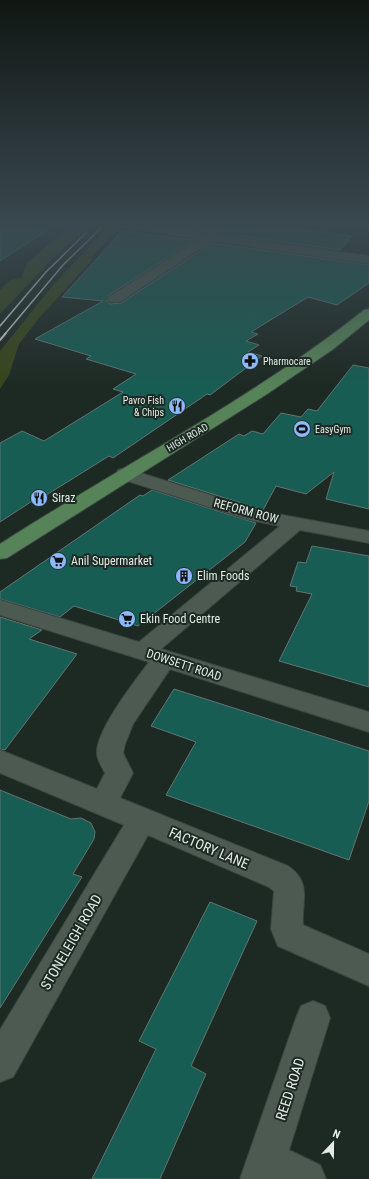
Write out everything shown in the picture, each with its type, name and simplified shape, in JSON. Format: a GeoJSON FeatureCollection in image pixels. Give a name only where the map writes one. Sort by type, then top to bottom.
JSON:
{"type":"FeatureCollection","features":[{"type":"Feature","properties":{"kind":"main road","name":"HIGH ROAD"},"geometry":{"type":"LineString","coordinates":[[0,553],[125,474],[214,422],[300,366],[327,347],[369,313]]}},
{"type":"Feature","properties":{"kind":"street"},"geometry":{"type":"LineString","coordinates":[[116,299],[147,279]]}},
{"type":"Feature","properties":{"kind":"street","name":"REFORM ROW"},"geometry":{"type":"LineString","coordinates":[[125,474],[224,506],[295,524],[369,537]]}},
{"type":"Feature","properties":{"kind":"street"},"geometry":{"type":"LineString","coordinates":[[103,804],[119,773],[110,752],[114,735],[124,718],[153,656],[295,524]]}},
{"type":"Feature","properties":{"kind":"street","name":"DOWSETT ROAD"},"geometry":{"type":"LineString","coordinates":[[0,607],[153,656],[369,722]]}},
{"type":"Feature","properties":{"kind":"street","name":"FACTORY LANE"},"geometry":{"type":"LineString","coordinates":[[0,761],[277,876],[287,884],[290,893],[286,928],[289,935],[369,970]]}},
{"type":"Feature","properties":{"kind":"street","name":"STONELEIGH ROAD"},"geometry":{"type":"LineString","coordinates":[[0,1064],[142,820]]}},
{"type":"Feature","properties":{"kind":"street","name":"REED ROAD"},"geometry":{"type":"LineString","coordinates":[[306,1179],[263,1169],[313,1018]]}},
{"type":"Feature","properties":{"kind":"green space"},"geometry":{"type":"Polygon","coordinates":[[[33,279],[0,314],[0,290],[10,280],[33,279]]]}},
{"type":"Feature","properties":{"kind":"green space"},"geometry":{"type":"Polygon","coordinates":[[[59,279],[75,279],[39,318],[19,344],[9,375],[0,389],[0,351],[59,279]]]}},
{"type":"Feature","properties":{"kind":"building"},"geometry":{"type":"Polygon","coordinates":[[[78,279],[134,279],[109,295],[107,300],[110,304],[121,303],[157,279],[369,279],[369,283],[337,305],[308,297],[251,332],[258,334],[246,341],[259,345],[248,352],[262,356],[210,395],[207,394],[113,458],[109,456],[40,499],[37,498],[0,522],[0,443],[22,431],[44,441],[123,392],[113,389],[136,374],[86,359],[91,356],[35,339],[103,301],[62,297],[78,279]]]}},
{"type":"Feature","properties":{"kind":"building"},"geometry":{"type":"Polygon","coordinates":[[[353,365],[369,368],[369,509],[326,499],[334,472],[306,494],[276,486],[263,510],[168,480],[239,434],[244,436],[252,431],[263,434],[281,413],[301,417],[308,409],[317,411],[353,365]]]}},
{"type":"Feature","properties":{"kind":"building"},"geometry":{"type":"Polygon","coordinates":[[[152,490],[256,523],[245,542],[138,626],[74,606],[60,617],[0,599],[0,592],[140,495],[143,496],[152,490]]]}},
{"type":"Feature","properties":{"kind":"building"},"geometry":{"type":"Polygon","coordinates":[[[312,546],[369,556],[369,687],[279,661],[312,594],[296,591],[297,587],[290,586],[298,562],[306,563],[312,546]]]}},
{"type":"Feature","properties":{"kind":"building"},"geometry":{"type":"Polygon","coordinates":[[[0,617],[42,630],[29,639],[77,654],[5,750],[0,749],[0,617]]]}},
{"type":"Feature","properties":{"kind":"building"},"geometry":{"type":"Polygon","coordinates":[[[174,689],[369,751],[369,801],[349,860],[166,795],[196,742],[151,726],[174,689]]]}},
{"type":"Feature","properties":{"kind":"building"},"geometry":{"type":"Polygon","coordinates":[[[0,790],[71,819],[81,818],[91,823],[95,832],[94,839],[73,874],[82,877],[0,1008],[0,790]]]}},
{"type":"Feature","properties":{"kind":"building"},"geometry":{"type":"Polygon","coordinates":[[[210,902],[257,921],[191,1066],[206,1074],[160,1179],[92,1179],[156,1049],[139,1041],[210,902]]]}},
{"type":"Feature","properties":{"kind":"railway"},"geometry":{"type":"LineString","coordinates":[[0,326],[40,279]]}},
{"type":"Feature","properties":{"kind":"railway"},"geometry":{"type":"LineString","coordinates":[[5,334],[51,279]]}},
{"type":"Feature","properties":{"kind":"railway"},"geometry":{"type":"LineString","coordinates":[[0,340],[6,333]]}},
{"type":"Feature","properties":{"kind":"place","name":"Pharmocare"},"geometry":{"type":"Point","coordinates":[250,361]}},
{"type":"Feature","properties":{"kind":"place","name":"Pavro Fish & Chips"},"geometry":{"type":"Point","coordinates":[177,406]}},
{"type":"Feature","properties":{"kind":"place","name":"EasyGym"},"geometry":{"type":"Point","coordinates":[302,429]}},
{"type":"Feature","properties":{"kind":"place","name":"Siraz"},"geometry":{"type":"Point","coordinates":[39,498]}},
{"type":"Feature","properties":{"kind":"place","name":"Anil Supermarket"},"geometry":{"type":"Point","coordinates":[58,561]}},
{"type":"Feature","properties":{"kind":"place","name":"Elim Foods"},"geometry":{"type":"Point","coordinates":[184,576]}},
{"type":"Feature","properties":{"kind":"place","name":"Ekin Food Centre"},"geometry":{"type":"Point","coordinates":[127,619]}}]}
